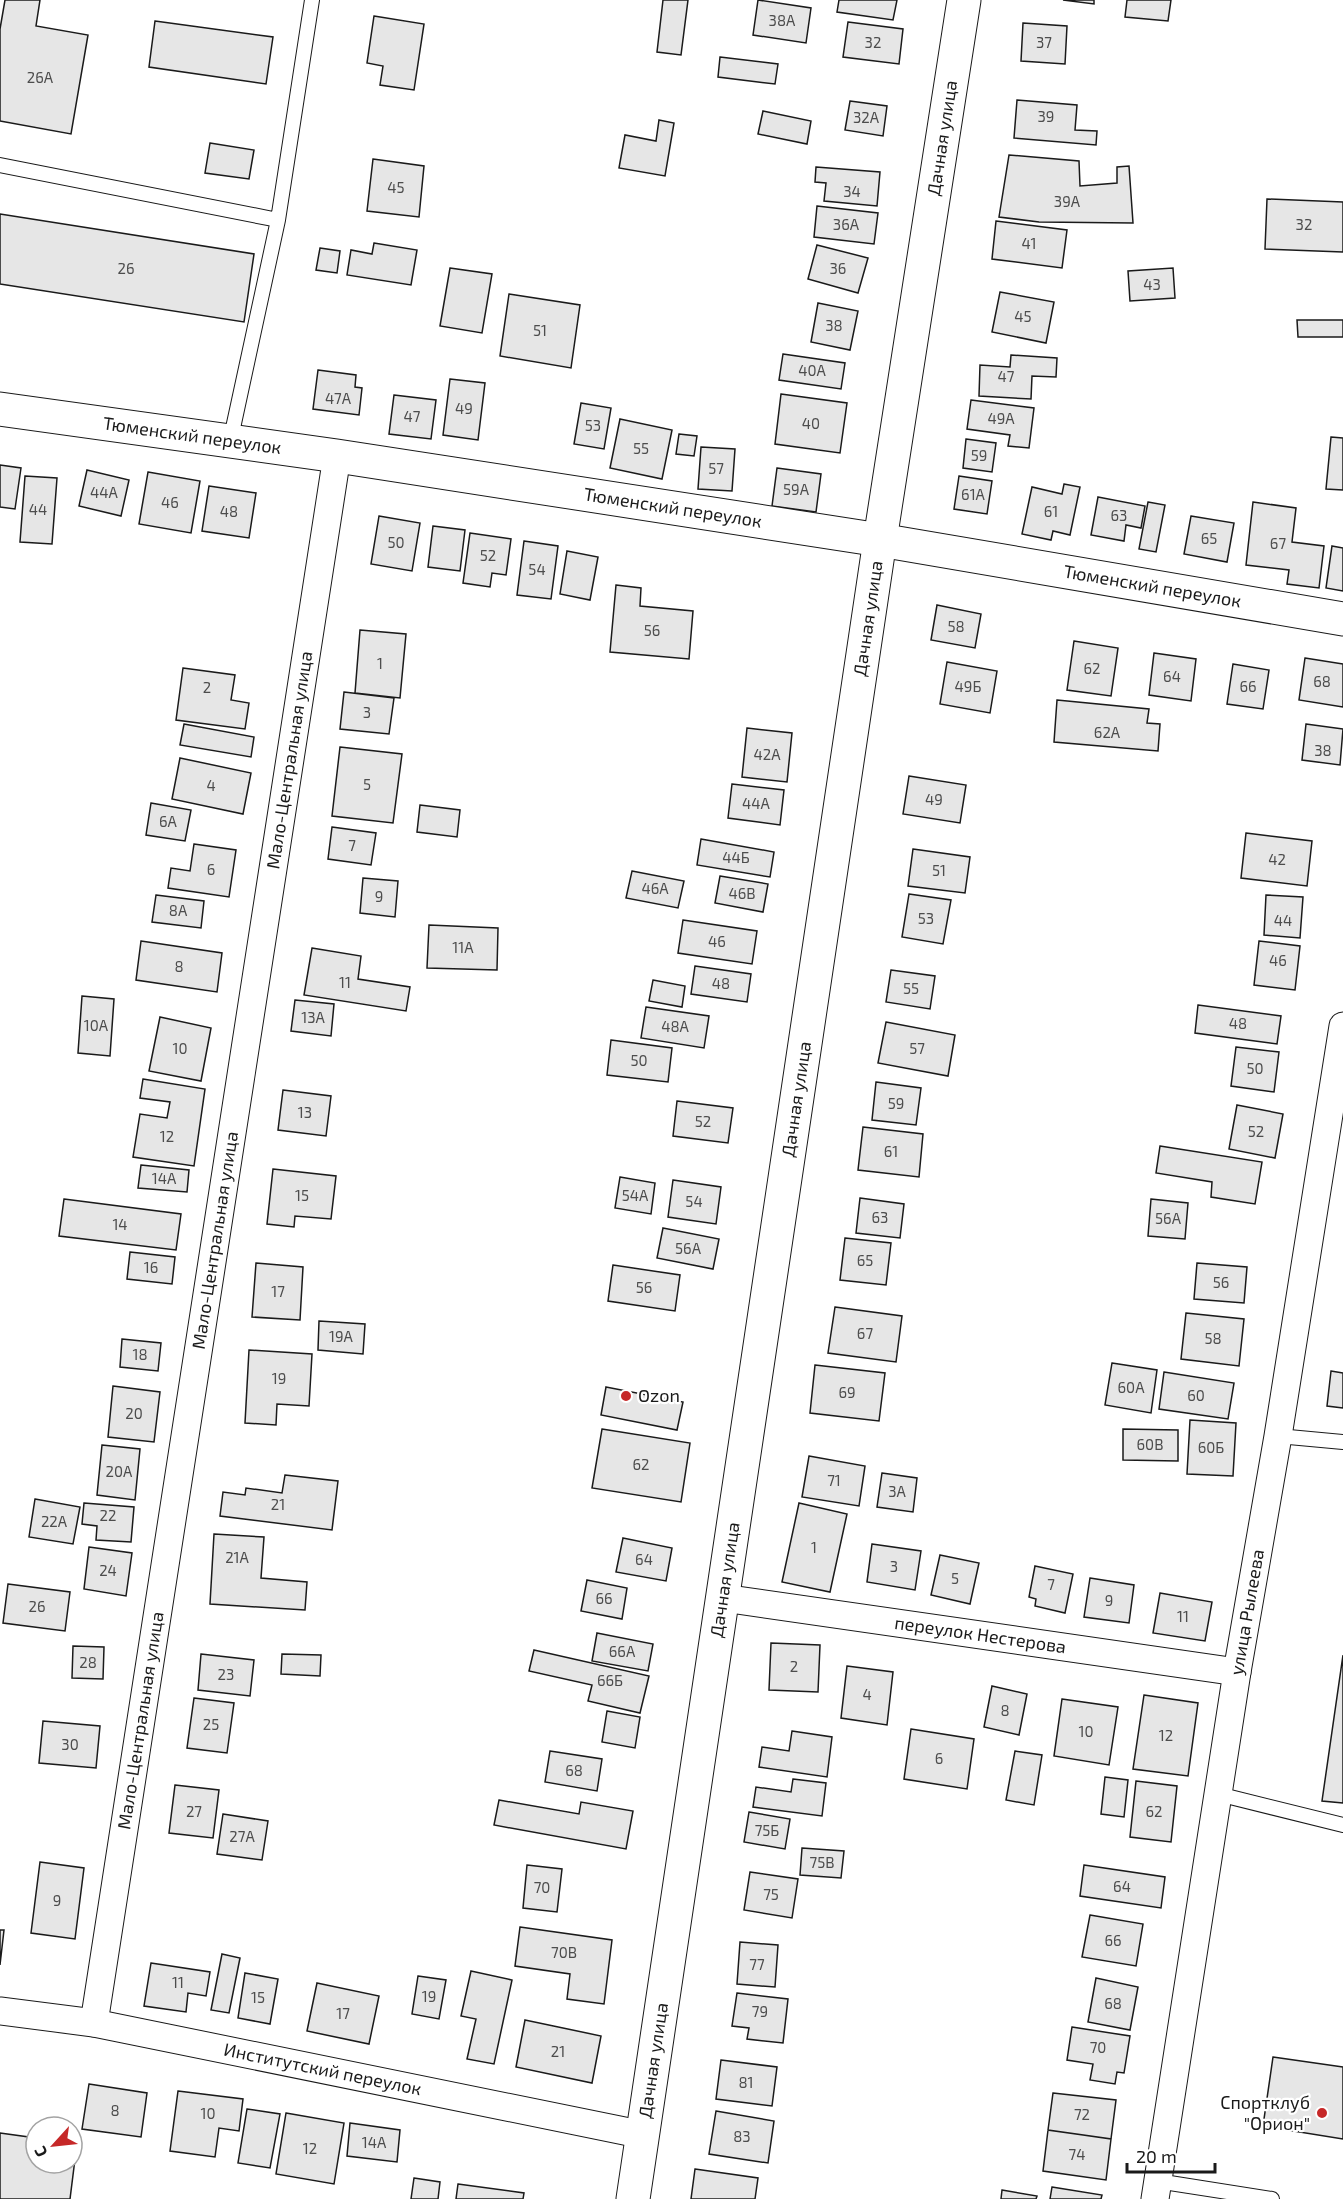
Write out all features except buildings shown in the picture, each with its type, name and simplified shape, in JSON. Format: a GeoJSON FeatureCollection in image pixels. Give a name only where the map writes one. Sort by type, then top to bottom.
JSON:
{"type":"FeatureCollection","features":[{"type":"Feature","properties":{"kind":"street","name":"Дачная улица"},"geometry":{"type":"LineString","coordinates":[[633,2199],[880,540],[964,0]]}},
{"type":"Feature","properties":{"kind":"street","name":"Тюменский переулок"},"geometry":{"type":"LineString","coordinates":[[0,409],[337,456],[880,540],[1343,619]]}},
{"type":"Feature","properties":{"kind":"street","name":"Мало-Центральная улица"},"geometry":{"type":"LineString","coordinates":[[94,2023],[337,456]]}},
{"type":"Feature","properties":{"kind":"street","name":"улица Рылеева"},"geometry":{"type":"LineString","coordinates":[[1156,2190],[1237,1672],[1278,1436],[1343,1026]]}},
{"type":"Feature","properties":{"kind":"street","name":"переулок Нестерова"},"geometry":{"type":"LineString","coordinates":[[723,1598],[1237,1672]]}},
{"type":"Feature","properties":{"kind":"street","name":"Институтский переулок"},"geometry":{"type":"LineString","coordinates":[[0,2011],[94,2023],[644,2135]]}},
{"type":"Feature","properties":{"kind":"lane"},"geometry":{"type":"LineString","coordinates":[[230,442],[278,220],[312,0]]}},
{"type":"Feature","properties":{"kind":"lane"},"geometry":{"type":"LineString","coordinates":[[0,165],[278,220]]}},
{"type":"Feature","properties":{"kind":"lane"},"geometry":{"type":"LineString","coordinates":[[1278,1436],[1343,1442]]}},
{"type":"Feature","properties":{"kind":"lane"},"geometry":{"type":"LineString","coordinates":[[1218,1794],[1343,1825]]}},
{"type":"Feature","properties":{"kind":"lane"},"geometry":{"type":"LineString","coordinates":[[1156,2190],[1272,2199]]}},
{"type":"Feature","properties":{"kind":"place","name":"Ozon"},"geometry":{"type":"Point","coordinates":[626,1396]}},
{"type":"Feature","properties":{"kind":"place","name":"Спортклуб \"Орион\""},"geometry":{"type":"Point","coordinates":[1322,2113]}}]}
